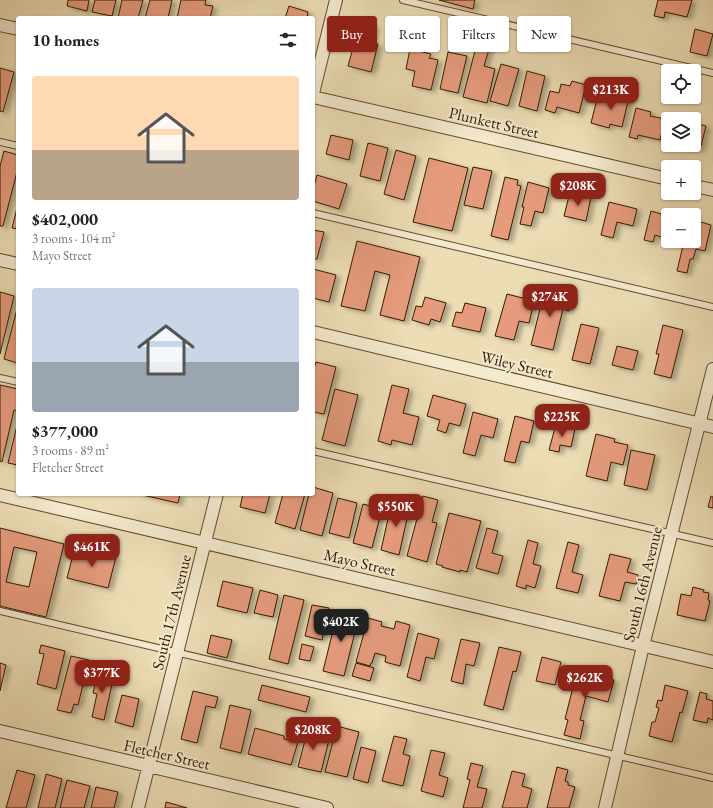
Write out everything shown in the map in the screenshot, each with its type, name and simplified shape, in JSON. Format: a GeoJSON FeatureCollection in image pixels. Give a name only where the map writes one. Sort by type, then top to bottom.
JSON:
{"type":"FeatureCollection","features":[{"type":"Feature","properties":{"kind":"street"},"geometry":{"type":"LineString","coordinates":[[315,85],[336,0]]}},
{"type":"Feature","properties":{"kind":"street"},"geometry":{"type":"LineString","coordinates":[[0,25],[16,29]]}},
{"type":"Feature","properties":{"kind":"street","name":"Plunkett Street"},"geometry":{"type":"LineString","coordinates":[[315,97],[661,178]]}},
{"type":"Feature","properties":{"kind":"street"},"geometry":{"type":"LineString","coordinates":[[701,187],[713,190]]}},
{"type":"Feature","properties":{"kind":"street"},"geometry":{"type":"LineString","coordinates":[[0,260],[16,264]]}},
{"type":"Feature","properties":{"kind":"street","name":"Wiley Street"},"geometry":{"type":"LineString","coordinates":[[315,332],[713,427]]}},
{"type":"Feature","properties":{"kind":"street","name":"South 16th Avenue"},"geometry":{"type":"LineString","coordinates":[[605,808],[643,646],[713,369]]}},
{"type":"Feature","properties":{"kind":"street","name":"Mayo Street"},"geometry":{"type":"LineString","coordinates":[[0,495],[713,662]]}},
{"type":"Feature","properties":{"kind":"street","name":"South 17th Avenue"},"geometry":{"type":"LineString","coordinates":[[138,808],[216,496]]}},
{"type":"Feature","properties":{"kind":"street","name":"Fletcher Street"},"geometry":{"type":"LineString","coordinates":[[0,731],[327,808]]}},
{"type":"Feature","properties":{"kind":"lane"},"geometry":{"type":"LineString","coordinates":[[403,0],[713,72]]}},
{"type":"Feature","properties":{"kind":"lane"},"geometry":{"type":"LineString","coordinates":[[0,142],[16,146]]}},
{"type":"Feature","properties":{"kind":"lane"},"geometry":{"type":"LineString","coordinates":[[315,213],[713,307]]}},
{"type":"Feature","properties":{"kind":"lane"},"geometry":{"type":"LineString","coordinates":[[0,378],[16,382]]}},
{"type":"Feature","properties":{"kind":"lane"},"geometry":{"type":"LineString","coordinates":[[315,451],[713,543]]}},
{"type":"Feature","properties":{"kind":"lane"},"geometry":{"type":"LineString","coordinates":[[0,611],[713,778]]}},
{"type":"Feature","properties":{"kind":"building"},"geometry":{"type":"Polygon","coordinates":[[[68,0],[89,0],[87,11],[67,6],[68,0]]]}},
{"type":"Feature","properties":{"kind":"building"},"geometry":{"type":"Polygon","coordinates":[[[95,0],[116,0],[112,16],[92,12],[95,0]]]}},
{"type":"Feature","properties":{"kind":"building"},"geometry":{"type":"Polygon","coordinates":[[[122,0],[143,0],[139,16],[118,16],[122,0]]]}},
{"type":"Feature","properties":{"kind":"building"},"geometry":{"type":"Polygon","coordinates":[[[150,0],[172,0],[168,16],[146,16],[150,0]]]}},
{"type":"Feature","properties":{"kind":"building"},"geometry":{"type":"Polygon","coordinates":[[[181,0],[206,0],[205,5],[213,6],[210,16],[177,16],[181,0]]]}},
{"type":"Feature","properties":{"kind":"building"},"geometry":{"type":"Polygon","coordinates":[[[439,0],[475,0],[473,9],[439,0]]]}},
{"type":"Feature","properties":{"kind":"building"},"geometry":{"type":"Polygon","coordinates":[[[658,0],[692,0],[687,17],[665,12],[664,18],[654,16],[658,0]]]}},
{"type":"Feature","properties":{"kind":"building"},"geometry":{"type":"Polygon","coordinates":[[[289,6],[308,12],[307,16],[286,16],[289,6]]]}},
{"type":"Feature","properties":{"kind":"building"},"geometry":{"type":"Polygon","coordinates":[[[695,29],[713,34],[707,56],[690,52],[695,29]]]}},
{"type":"Feature","properties":{"kind":"building"},"geometry":{"type":"Polygon","coordinates":[[[352,52],[376,52],[371,72],[348,66],[352,52]]]}},
{"type":"Feature","properties":{"kind":"building"},"geometry":{"type":"Polygon","coordinates":[[[409,52],[423,52],[431,54],[429,58],[438,60],[431,90],[412,86],[415,71],[406,69],[409,52]]]}},
{"type":"Feature","properties":{"kind":"building"},"geometry":{"type":"Polygon","coordinates":[[[448,52],[467,56],[458,93],[440,89],[448,52]]]}},
{"type":"Feature","properties":{"kind":"building"},"geometry":{"type":"Polygon","coordinates":[[[475,52],[488,52],[484,66],[495,69],[487,103],[463,97],[475,52]]]}},
{"type":"Feature","properties":{"kind":"building"},"geometry":{"type":"Polygon","coordinates":[[[501,64],[519,69],[508,106],[490,101],[501,64]]]}},
{"type":"Feature","properties":{"kind":"building"},"geometry":{"type":"Polygon","coordinates":[[[0,68],[14,72],[3,112],[0,111],[0,68]]]}},
{"type":"Feature","properties":{"kind":"building"},"geometry":{"type":"Polygon","coordinates":[[[527,71],[545,76],[537,111],[519,106],[527,71]]]}},
{"type":"Feature","properties":{"kind":"building"},"geometry":{"type":"Polygon","coordinates":[[[572,81],[586,85],[579,113],[557,107],[555,113],[545,110],[550,91],[559,93],[561,84],[570,86],[572,81]]]}},
{"type":"Feature","properties":{"kind":"building"},"geometry":{"type":"Polygon","coordinates":[[[609,92],[629,97],[622,127],[610,124],[609,128],[591,123],[597,99],[607,102],[609,92]]]}},
{"type":"Feature","properties":{"kind":"building"},"geometry":{"type":"Polygon","coordinates":[[[636,108],[651,112],[650,116],[661,118],[660,140],[638,135],[637,139],[629,137],[636,108]]]}},
{"type":"Feature","properties":{"kind":"building"},"geometry":{"type":"Polygon","coordinates":[[[701,125],[706,126],[701,146],[701,125]]]}},
{"type":"Feature","properties":{"kind":"building"},"geometry":{"type":"Polygon","coordinates":[[[331,135],[353,140],[349,160],[326,154],[331,135]]]}},
{"type":"Feature","properties":{"kind":"building"},"geometry":{"type":"Polygon","coordinates":[[[368,143],[388,148],[380,181],[360,176],[368,143]]]}},
{"type":"Feature","properties":{"kind":"building"},"geometry":{"type":"Polygon","coordinates":[[[396,150],[416,156],[404,200],[384,194],[396,150]]]}},
{"type":"Feature","properties":{"kind":"building"},"geometry":{"type":"Polygon","coordinates":[[[4,151],[16,154],[16,176],[3,226],[0,226],[0,166],[4,151]]]}},
{"type":"Feature","properties":{"kind":"building"},"geometry":{"type":"Polygon","coordinates":[[[429,158],[468,168],[452,231],[413,222],[429,158]]]}},
{"type":"Feature","properties":{"kind":"building"},"geometry":{"type":"Polygon","coordinates":[[[473,167],[492,171],[483,209],[464,205],[473,167]]]}},
{"type":"Feature","properties":{"kind":"building"},"geometry":{"type":"Polygon","coordinates":[[[317,175],[347,184],[339,209],[315,202],[315,182],[317,175]]]}},
{"type":"Feature","properties":{"kind":"building"},"geometry":{"type":"Polygon","coordinates":[[[505,177],[518,180],[517,185],[521,186],[508,240],[491,236],[505,177]]]}},
{"type":"Feature","properties":{"kind":"building"},"geometry":{"type":"Polygon","coordinates":[[[528,182],[549,188],[543,213],[535,211],[531,226],[520,224],[524,207],[522,207],[528,182]]]}},
{"type":"Feature","properties":{"kind":"building"},"geometry":{"type":"Polygon","coordinates":[[[570,192],[591,197],[586,221],[564,216],[570,192]]]}},
{"type":"Feature","properties":{"kind":"building"},"geometry":{"type":"Polygon","coordinates":[[[609,202],[637,209],[633,226],[617,222],[613,238],[601,235],[609,202]]]}},
{"type":"Feature","properties":{"kind":"building"},"geometry":{"type":"Polygon","coordinates":[[[651,211],[661,214],[661,237],[655,235],[653,242],[644,240],[651,211]]]}},
{"type":"Feature","properties":{"kind":"building"},"geometry":{"type":"Polygon","coordinates":[[[16,212],[16,229],[12,228],[16,212]]]}},
{"type":"Feature","properties":{"kind":"building"},"geometry":{"type":"Polygon","coordinates":[[[701,222],[711,225],[705,251],[696,249],[693,259],[690,259],[687,273],[677,271],[682,248],[701,248],[701,222]]]}},
{"type":"Feature","properties":{"kind":"building"},"geometry":{"type":"Polygon","coordinates":[[[315,230],[324,232],[317,259],[315,259],[315,230]]]}},
{"type":"Feature","properties":{"kind":"building"},"geometry":{"type":"Polygon","coordinates":[[[357,241],[420,257],[404,321],[380,315],[390,275],[375,271],[365,311],[341,306],[357,241]]]}},
{"type":"Feature","properties":{"kind":"building"},"geometry":{"type":"Polygon","coordinates":[[[315,270],[336,275],[329,302],[315,298],[315,270]]]}},
{"type":"Feature","properties":{"kind":"building"},"geometry":{"type":"Polygon","coordinates":[[[545,289],[573,295],[569,311],[563,309],[553,350],[531,345],[545,289]]]}},
{"type":"Feature","properties":{"kind":"building"},"geometry":{"type":"Polygon","coordinates":[[[0,292],[14,296],[0,354],[0,292]]]}},
{"type":"Feature","properties":{"kind":"building"},"geometry":{"type":"Polygon","coordinates":[[[507,294],[534,301],[529,323],[519,321],[514,340],[495,336],[507,294]]]}},
{"type":"Feature","properties":{"kind":"building"},"geometry":{"type":"Polygon","coordinates":[[[425,297],[446,303],[440,322],[431,319],[429,325],[412,320],[416,306],[422,307],[425,297]]]}},
{"type":"Feature","properties":{"kind":"building"},"geometry":{"type":"Polygon","coordinates":[[[465,303],[486,308],[480,332],[452,326],[456,312],[462,313],[465,303]]]}},
{"type":"Feature","properties":{"kind":"building"},"geometry":{"type":"Polygon","coordinates":[[[16,313],[16,362],[4,359],[16,313]]]}},
{"type":"Feature","properties":{"kind":"building"},"geometry":{"type":"Polygon","coordinates":[[[581,324],[599,328],[590,364],[572,360],[581,324]]]}},
{"type":"Feature","properties":{"kind":"building"},"geometry":{"type":"Polygon","coordinates":[[[663,325],[683,330],[671,378],[654,374],[659,354],[656,354],[663,325]]]}},
{"type":"Feature","properties":{"kind":"building"},"geometry":{"type":"Polygon","coordinates":[[[617,346],[638,351],[633,370],[612,365],[617,346]]]}},
{"type":"Feature","properties":{"kind":"building"},"geometry":{"type":"Polygon","coordinates":[[[316,362],[336,367],[324,414],[315,412],[316,362]]]}},
{"type":"Feature","properties":{"kind":"building"},"geometry":{"type":"Polygon","coordinates":[[[0,385],[16,389],[16,410],[14,410],[2,462],[0,461],[0,385]]]}},
{"type":"Feature","properties":{"kind":"building"},"geometry":{"type":"Polygon","coordinates":[[[392,385],[409,389],[403,413],[419,417],[412,445],[392,440],[391,445],[378,441],[392,385]]]}},
{"type":"Feature","properties":{"kind":"building"},"geometry":{"type":"Polygon","coordinates":[[[335,389],[358,395],[345,446],[322,440],[335,389]]]}},
{"type":"Feature","properties":{"kind":"building"},"geometry":{"type":"Polygon","coordinates":[[[433,395],[466,404],[460,426],[449,423],[446,433],[437,430],[440,420],[427,416],[433,395]]]}},
{"type":"Feature","properties":{"kind":"building"},"geometry":{"type":"Polygon","coordinates":[[[473,412],[498,419],[493,438],[481,435],[475,456],[463,453],[473,412]]]}},
{"type":"Feature","properties":{"kind":"building"},"geometry":{"type":"Polygon","coordinates":[[[515,416],[534,421],[529,443],[521,441],[515,463],[504,461],[515,416]]]}},
{"type":"Feature","properties":{"kind":"building"},"geometry":{"type":"Polygon","coordinates":[[[556,424],[575,429],[571,447],[560,445],[559,452],[549,450],[556,424]]]}},
{"type":"Feature","properties":{"kind":"building"},"geometry":{"type":"Polygon","coordinates":[[[16,429],[16,465],[8,463],[16,429]]]}},
{"type":"Feature","properties":{"kind":"building"},"geometry":{"type":"Polygon","coordinates":[[[596,434],[615,439],[614,442],[628,445],[623,465],[611,462],[607,481],[586,476],[596,434]]]}},
{"type":"Feature","properties":{"kind":"building"},"geometry":{"type":"Polygon","coordinates":[[[631,450],[655,455],[647,490],[624,485],[631,450]]]}},
{"type":"Feature","properties":{"kind":"building"},"geometry":{"type":"Polygon","coordinates":[[[315,488],[333,493],[322,536],[300,530],[308,496],[315,496],[315,488]]]}},
{"type":"Feature","properties":{"kind":"building"},"geometry":{"type":"Polygon","coordinates":[[[147,496],[180,496],[178,503],[147,496]]]}},
{"type":"Feature","properties":{"kind":"building"},"geometry":{"type":"Polygon","coordinates":[[[243,496],[269,496],[265,513],[240,507],[243,496]]]}},
{"type":"Feature","properties":{"kind":"building"},"geometry":{"type":"Polygon","coordinates":[[[282,496],[304,496],[295,529],[275,523],[282,496]]]}},
{"type":"Feature","properties":{"kind":"building"},"geometry":{"type":"Polygon","coordinates":[[[423,496],[438,500],[432,522],[437,523],[427,562],[407,556],[423,496]]]}},
{"type":"Feature","properties":{"kind":"building"},"geometry":{"type":"Polygon","coordinates":[[[711,496],[713,497],[713,508],[708,507],[711,496]]]}},
{"type":"Feature","properties":{"kind":"building"},"geometry":{"type":"Polygon","coordinates":[[[338,498],[357,503],[349,538],[329,533],[338,498]]]}},
{"type":"Feature","properties":{"kind":"building"},"geometry":{"type":"Polygon","coordinates":[[[392,501],[410,505],[399,555],[381,550],[392,501]]]}},
{"type":"Feature","properties":{"kind":"building"},"geometry":{"type":"Polygon","coordinates":[[[363,504],[382,509],[372,548],[353,543],[363,504]]]}},
{"type":"Feature","properties":{"kind":"building"},"geometry":{"type":"Polygon","coordinates":[[[449,513],[481,521],[467,572],[460,570],[460,572],[436,564],[449,513]]]}},
{"type":"Feature","properties":{"kind":"building"},"geometry":{"type":"Polygon","coordinates":[[[0,528],[64,544],[46,617],[0,606],[0,528]],[[14,547],[6,582],[29,587],[37,552],[14,547]]]}},
{"type":"Feature","properties":{"kind":"building"},"geometry":{"type":"Polygon","coordinates":[[[487,528],[498,531],[492,553],[503,556],[498,574],[476,568],[487,528]]]}},
{"type":"Feature","properties":{"kind":"building"},"geometry":{"type":"Polygon","coordinates":[[[528,540],[538,543],[533,564],[541,566],[535,588],[526,585],[526,589],[516,586],[528,540]]]}},
{"type":"Feature","properties":{"kind":"building"},"geometry":{"type":"Polygon","coordinates":[[[568,542],[579,545],[572,572],[583,575],[578,593],[556,588],[568,542]]]}},
{"type":"Feature","properties":{"kind":"building"},"geometry":{"type":"Polygon","coordinates":[[[75,547],[116,557],[108,588],[67,578],[75,547]]]}},
{"type":"Feature","properties":{"kind":"building"},"geometry":{"type":"Polygon","coordinates":[[[610,554],[631,559],[627,572],[638,575],[636,584],[625,582],[620,601],[599,596],[610,554]]]}},
{"type":"Feature","properties":{"kind":"building"},"geometry":{"type":"Polygon","coordinates":[[[223,581],[253,588],[247,613],[217,606],[223,581]]]}},
{"type":"Feature","properties":{"kind":"building"},"geometry":{"type":"Polygon","coordinates":[[[693,587],[709,593],[708,600],[710,601],[705,621],[677,615],[681,594],[691,596],[693,587]]]}},
{"type":"Feature","properties":{"kind":"building"},"geometry":{"type":"Polygon","coordinates":[[[260,590],[278,595],[273,617],[254,613],[260,590]]]}},
{"type":"Feature","properties":{"kind":"building"},"geometry":{"type":"Polygon","coordinates":[[[284,595],[304,600],[288,664],[269,659],[284,595]]]}},
{"type":"Feature","properties":{"kind":"building"},"geometry":{"type":"Polygon","coordinates":[[[312,605],[329,608],[322,640],[305,636],[312,605]]]}},
{"type":"Feature","properties":{"kind":"building"},"geometry":{"type":"Polygon","coordinates":[[[338,610],[359,616],[344,676],[323,671],[338,610]]]}},
{"type":"Feature","properties":{"kind":"building"},"geometry":{"type":"Polygon","coordinates":[[[368,618],[382,622],[381,626],[394,629],[396,621],[410,625],[400,666],[385,662],[386,656],[375,653],[370,666],[356,662],[368,618]]]}},
{"type":"Feature","properties":{"kind":"building"},"geometry":{"type":"Polygon","coordinates":[[[418,633],[439,639],[434,659],[426,657],[420,681],[407,677],[418,633]]]}},
{"type":"Feature","properties":{"kind":"building"},"geometry":{"type":"Polygon","coordinates":[[[211,635],[232,640],[227,658],[207,653],[211,635]]]}},
{"type":"Feature","properties":{"kind":"building"},"geometry":{"type":"Polygon","coordinates":[[[461,639],[480,643],[474,666],[466,664],[463,684],[451,681],[461,639]]]}},
{"type":"Feature","properties":{"kind":"building"},"geometry":{"type":"Polygon","coordinates":[[[302,644],[314,647],[310,661],[299,659],[302,644]]]}},
{"type":"Feature","properties":{"kind":"building"},"geometry":{"type":"Polygon","coordinates":[[[41,645],[65,651],[56,689],[37,684],[44,654],[39,653],[41,645]]]}},
{"type":"Feature","properties":{"kind":"building"},"geometry":{"type":"Polygon","coordinates":[[[499,647],[521,652],[516,672],[513,671],[503,710],[484,705],[499,647]]]}},
{"type":"Feature","properties":{"kind":"building"},"geometry":{"type":"Polygon","coordinates":[[[71,656],[89,660],[78,705],[74,704],[71,713],[57,710],[71,656]]]}},
{"type":"Feature","properties":{"kind":"building"},"geometry":{"type":"Polygon","coordinates":[[[542,657],[561,662],[555,685],[536,681],[542,657]]]}},
{"type":"Feature","properties":{"kind":"building"},"geometry":{"type":"Polygon","coordinates":[[[0,663],[6,665],[0,691],[0,663]]]}},
{"type":"Feature","properties":{"kind":"building"},"geometry":{"type":"Polygon","coordinates":[[[356,663],[374,668],[370,681],[352,676],[356,663]]]}},
{"type":"Feature","properties":{"kind":"building"},"geometry":{"type":"Polygon","coordinates":[[[98,671],[114,675],[104,720],[92,717],[97,694],[93,693],[98,671]]]}},
{"type":"Feature","properties":{"kind":"building"},"geometry":{"type":"Polygon","coordinates":[[[577,671],[614,680],[608,702],[586,696],[580,720],[584,721],[580,739],[564,735],[568,720],[565,719],[577,671]]]}},
{"type":"Feature","properties":{"kind":"building"},"geometry":{"type":"Polygon","coordinates":[[[262,685],[310,697],[306,712],[258,700],[262,685]]]}},
{"type":"Feature","properties":{"kind":"building"},"geometry":{"type":"Polygon","coordinates":[[[665,685],[688,691],[682,713],[680,712],[672,742],[649,736],[652,722],[655,722],[659,708],[656,707],[658,700],[662,701],[665,685]]]}},
{"type":"Feature","properties":{"kind":"building"},"geometry":{"type":"Polygon","coordinates":[[[193,691],[218,697],[215,708],[206,706],[197,743],[181,739],[193,691]]]}},
{"type":"Feature","properties":{"kind":"building"},"geometry":{"type":"Polygon","coordinates":[[[700,692],[707,694],[706,699],[713,701],[713,720],[708,718],[707,723],[693,720],[700,692]]]}},
{"type":"Feature","properties":{"kind":"building"},"geometry":{"type":"Polygon","coordinates":[[[122,695],[139,699],[133,727],[115,722],[122,695]]]}},
{"type":"Feature","properties":{"kind":"building"},"geometry":{"type":"Polygon","coordinates":[[[230,705],[251,710],[241,753],[220,748],[230,705]]]}},
{"type":"Feature","properties":{"kind":"building"},"geometry":{"type":"Polygon","coordinates":[[[309,725],[318,727],[316,737],[329,740],[321,772],[298,767],[309,725]]]}},
{"type":"Feature","properties":{"kind":"building"},"geometry":{"type":"Polygon","coordinates":[[[337,726],[359,732],[347,777],[325,772],[337,726]]]}},
{"type":"Feature","properties":{"kind":"building"},"geometry":{"type":"Polygon","coordinates":[[[255,728],[284,736],[284,739],[298,742],[291,765],[248,754],[255,728]]]}},
{"type":"Feature","properties":{"kind":"building"},"geometry":{"type":"Polygon","coordinates":[[[394,736],[407,739],[403,754],[410,756],[403,786],[382,781],[394,736]]]}},
{"type":"Feature","properties":{"kind":"building"},"geometry":{"type":"Polygon","coordinates":[[[361,747],[376,751],[368,783],[353,779],[361,747]]]}},
{"type":"Feature","properties":{"kind":"building"},"geometry":{"type":"Polygon","coordinates":[[[431,750],[445,753],[439,775],[448,778],[443,797],[421,791],[431,750]]]}},
{"type":"Feature","properties":{"kind":"building"},"geometry":{"type":"Polygon","coordinates":[[[471,763],[483,766],[477,787],[487,789],[482,808],[463,808],[470,780],[467,779],[471,763]]]}},
{"type":"Feature","properties":{"kind":"building"},"geometry":{"type":"Polygon","coordinates":[[[557,767],[568,770],[565,781],[568,782],[568,785],[575,787],[569,808],[547,808],[557,767]]]}},
{"type":"Feature","properties":{"kind":"building"},"geometry":{"type":"Polygon","coordinates":[[[17,770],[35,775],[26,808],[6,808],[17,770]]]}},
{"type":"Feature","properties":{"kind":"building"},"geometry":{"type":"Polygon","coordinates":[[[512,771],[525,774],[522,786],[532,789],[527,808],[502,808],[512,771]]]}},
{"type":"Feature","properties":{"kind":"building"},"geometry":{"type":"Polygon","coordinates":[[[46,774],[62,779],[55,808],[38,808],[46,774]]]}},
{"type":"Feature","properties":{"kind":"building"},"geometry":{"type":"Polygon","coordinates":[[[67,780],[90,786],[84,808],[60,808],[67,780]]]}},
{"type":"Feature","properties":{"kind":"building"},"geometry":{"type":"Polygon","coordinates":[[[96,787],[118,792],[114,808],[91,808],[96,787]]]}},
{"type":"Feature","properties":{"kind":"building"},"geometry":{"type":"Polygon","coordinates":[[[166,802],[187,808],[165,808],[166,802]]]}}]}
